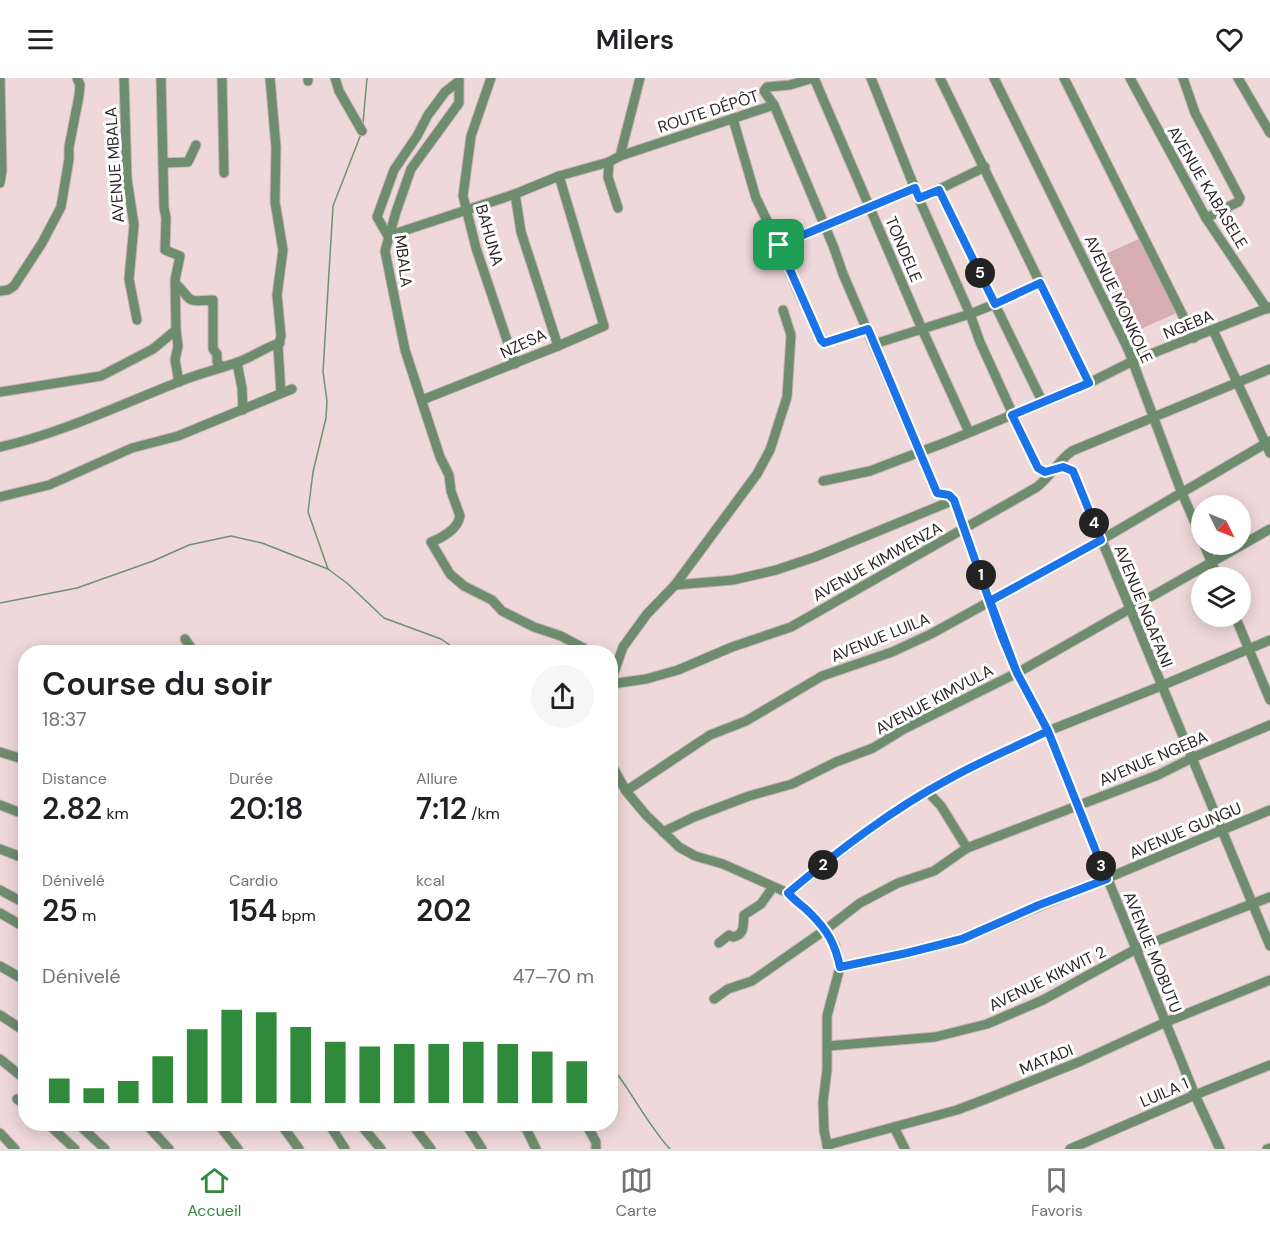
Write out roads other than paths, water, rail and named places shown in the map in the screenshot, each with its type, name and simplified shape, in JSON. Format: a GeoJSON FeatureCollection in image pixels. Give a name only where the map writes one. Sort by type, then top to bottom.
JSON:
{"type":"FeatureCollection","features":[{"type":"Feature","properties":{"kind":"street"},"geometry":{"type":"LineString","coordinates":[[0,78],[2,170],[0,183]]}},
{"type":"Feature","properties":{"kind":"street"},"geometry":{"type":"LineString","coordinates":[[0,291],[14,286],[42,243],[61,207],[79,96],[80,86],[77,78]]}},
{"type":"Feature","properties":{"kind":"street","name":"AVENUE MBALA"},"geometry":{"type":"LineString","coordinates":[[124,78],[127,179],[134,225],[129,279],[137,320]]}},
{"type":"Feature","properties":{"kind":"street"},"geometry":{"type":"LineString","coordinates":[[161,78],[165,250],[180,256],[176,284],[178,346],[175,360],[179,382]]}},
{"type":"Feature","properties":{"kind":"street"},"geometry":{"type":"LineString","coordinates":[[222,78],[224,173]]}},
{"type":"Feature","properties":{"kind":"street"},"geometry":{"type":"LineString","coordinates":[[270,78],[276,147],[275,202],[283,250],[277,295],[281,336],[281,393]]}},
{"type":"Feature","properties":{"kind":"street"},"geometry":{"type":"LineString","coordinates":[[335,78],[339,91],[362,130]]}},
{"type":"Feature","properties":{"kind":"street","name":"BAHUNA"},"geometry":{"type":"LineString","coordinates":[[491,78],[471,136],[463,196],[476,248],[515,364]]}},
{"type":"Feature","properties":{"kind":"street"},"geometry":{"type":"LineString","coordinates":[[620,156],[640,78]]}},
{"type":"Feature","properties":{"kind":"street","name":"ROUTE DÉPÔT"},"geometry":{"type":"LineString","coordinates":[[559,176],[609,162],[620,156],[774,105],[764,91],[766,87],[790,85],[813,78]]}},
{"type":"Feature","properties":{"kind":"street","name":"TONDELE"},"geometry":{"type":"LineString","coordinates":[[813,78],[969,432]]}},
{"type":"Feature","properties":{"kind":"street"},"geometry":{"type":"LineString","coordinates":[[871,78],[980,342],[1036,465],[1045,472],[1065,468],[1073,471]]}},
{"type":"Feature","properties":{"kind":"street"},"geometry":{"type":"LineString","coordinates":[[940,78],[1089,383]]}},
{"type":"Feature","properties":{"kind":"street","name":"AVENUE MONKOLE"},"geometry":{"type":"LineString","coordinates":[[994,78],[1084,256],[1133,361],[1191,514]]}},
{"type":"Feature","properties":{"kind":"street"},"geometry":{"type":"LineString","coordinates":[[1064,78],[1194,338]]}},
{"type":"Feature","properties":{"kind":"street","name":"AVENUE KABASELE"},"geometry":{"type":"LineString","coordinates":[[1130,78],[1206,218],[1268,308]]}},
{"type":"Feature","properties":{"kind":"street"},"geometry":{"type":"LineString","coordinates":[[1182,78],[1196,113],[1240,198],[1238,202],[1206,218]]}},
{"type":"Feature","properties":{"kind":"street"},"geometry":{"type":"LineString","coordinates":[[1238,78],[1270,133]]}},
{"type":"Feature","properties":{"kind":"street"},"geometry":{"type":"LineString","coordinates":[[388,236],[411,169],[459,103],[459,80]]}},
{"type":"Feature","properties":{"kind":"street","name":"MBALA"},"geometry":{"type":"LineString","coordinates":[[459,80],[445,92],[394,170],[377,217],[388,236],[385,251],[405,350],[440,457],[449,475],[451,491],[460,516],[455,527],[439,539],[430,542],[452,577],[464,586],[492,600],[502,611],[569,645]]}},
{"type":"Feature","properties":{"kind":"street"},"geometry":{"type":"LineString","coordinates":[[675,585],[733,580],[776,570],[815,557],[954,500],[949,495],[937,493],[774,105]]}},
{"type":"Feature","properties":{"kind":"street"},"geometry":{"type":"LineString","coordinates":[[733,119],[756,198],[821,340],[824,343],[868,329]]}},
{"type":"Feature","properties":{"kind":"street"},"geometry":{"type":"LineString","coordinates":[[163,163],[188,162],[196,145]]}},
{"type":"Feature","properties":{"kind":"street"},"geometry":{"type":"LineString","coordinates":[[609,162],[608,177],[618,208]]}},
{"type":"Feature","properties":{"kind":"street"},"geometry":{"type":"LineString","coordinates":[[919,198],[985,167]]}},
{"type":"Feature","properties":{"kind":"street"},"geometry":{"type":"LineString","coordinates":[[388,236],[515,194],[559,176],[604,326],[558,346]]}},
{"type":"Feature","properties":{"kind":"street"},"geometry":{"type":"LineString","coordinates":[[779,245],[915,188]]}},
{"type":"Feature","properties":{"kind":"street"},"geometry":{"type":"LineString","coordinates":[[939,190],[1042,401]]}},
{"type":"Feature","properties":{"kind":"street","name":"NZESA"},"geometry":{"type":"LineString","coordinates":[[422,400],[558,346],[521,232],[515,194]]}},
{"type":"Feature","properties":{"kind":"street"},"geometry":{"type":"LineString","coordinates":[[874,344],[970,314],[1040,283]]}},
{"type":"Feature","properties":{"kind":"street"},"geometry":{"type":"LineString","coordinates":[[176,284],[187,298],[193,301],[213,300],[213,349],[217,354],[217,363],[222,367]]}},
{"type":"Feature","properties":{"kind":"street","name":"NGEBA"},"geometry":{"type":"LineString","coordinates":[[823,481],[870,471],[920,452],[1089,383],[1133,361],[1268,308]]}},
{"type":"Feature","properties":{"kind":"street"},"geometry":{"type":"LineString","coordinates":[[618,656],[641,622],[675,585],[757,474],[771,450],[787,397],[791,335],[783,310]]}},
{"type":"Feature","properties":{"kind":"street"},"geometry":{"type":"LineString","coordinates":[[0,392],[101,376],[153,349],[176,330]]}},
{"type":"Feature","properties":{"kind":"street"},"geometry":{"type":"LineString","coordinates":[[1213,330],[1237,384],[1268,442],[1270,453]]}},
{"type":"Feature","properties":{"kind":"street"},"geometry":{"type":"LineString","coordinates":[[0,447],[34,439],[179,382],[237,363],[254,356],[270,345],[280,343]]}},
{"type":"Feature","properties":{"kind":"street"},"geometry":{"type":"LineString","coordinates":[[237,363],[243,410]]}},
{"type":"Feature","properties":{"kind":"street","name":"AVENUE KIMWENZA"},"geometry":{"type":"LineString","coordinates":[[618,683],[646,679],[678,670],[732,647],[791,627],[1037,487],[1062,458],[1072,451],[1270,369]]}},
{"type":"Feature","properties":{"kind":"street"},"geometry":{"type":"LineString","coordinates":[[0,497],[46,486],[132,448],[178,436],[292,389]]}},
{"type":"Feature","properties":{"kind":"street","name":"AVENUE LUILA"},"geometry":{"type":"LineString","coordinates":[[626,790],[710,735],[746,721],[822,676],[911,643],[1101,540],[1268,442]]}},
{"type":"Feature","properties":{"kind":"street","name":"AVENUE NGAFANI"},"geometry":{"type":"LineString","coordinates":[[1072,451],[1073,471],[1270,946]]}},
{"type":"Feature","properties":{"kind":"street","name":"AVENUE MOBUTU"},"geometry":{"type":"LineString","coordinates":[[954,500],[1017,673],[1048,731],[1195,1095],[1220,1149]]}},
{"type":"Feature","properties":{"kind":"street","name":"AVENUE KIMVULA"},"geometry":{"type":"LineString","coordinates":[[663,832],[694,817],[749,796],[792,784],[836,762],[873,748],[904,729],[1017,673],[1270,529]]}},
{"type":"Feature","properties":{"kind":"street"},"geometry":{"type":"LineString","coordinates":[[1208,555],[1213,567]]}},
{"type":"Feature","properties":{"kind":"street"},"geometry":{"type":"LineString","coordinates":[[1240,627],[1270,700]]}},
{"type":"Feature","properties":{"kind":"street"},"geometry":{"type":"LineString","coordinates":[[185,639],[189,645]]}},
{"type":"Feature","properties":{"kind":"street"},"geometry":{"type":"LineString","coordinates":[[788,893],[865,833],[948,779],[1048,731],[1270,640]]}},
{"type":"Feature","properties":{"kind":"street","name":"AVENUE NGEBA"},"geometry":{"type":"LineString","coordinates":[[714,999],[728,989],[752,981],[860,903],[898,883],[934,871],[967,848],[1158,775],[1270,725]]}},
{"type":"Feature","properties":{"kind":"street"},"geometry":{"type":"LineString","coordinates":[[0,752],[18,758]]}},
{"type":"Feature","properties":{"kind":"street"},"geometry":{"type":"LineString","coordinates":[[618,776],[626,790],[649,818],[679,848],[695,856],[723,864],[788,893],[810,913],[835,945],[840,967],[827,1016],[828,1046],[823,1102],[823,1127],[828,1147]]}},
{"type":"Feature","properties":{"kind":"street"},"geometry":{"type":"LineString","coordinates":[[928,792],[941,806],[967,848]]}},
{"type":"Feature","properties":{"kind":"street"},"geometry":{"type":"LineString","coordinates":[[0,805],[18,812]]}},
{"type":"Feature","properties":{"kind":"street","name":"AVENUE GUNGU"},"geometry":{"type":"LineString","coordinates":[[840,967],[962,939],[1270,810]]}},
{"type":"Feature","properties":{"kind":"street"},"geometry":{"type":"LineString","coordinates":[[0,849],[18,856]]}},
{"type":"Feature","properties":{"kind":"street"},"geometry":{"type":"LineString","coordinates":[[719,943],[729,935],[739,936],[743,932],[744,915],[761,904],[773,887]]}},
{"type":"Feature","properties":{"kind":"street"},"geometry":{"type":"LineString","coordinates":[[0,890],[18,900]]}},
{"type":"Feature","properties":{"kind":"street","name":"AVENUE KIKWIT 2"},"geometry":{"type":"LineString","coordinates":[[828,1046],[935,1037],[987,1024],[1043,1000],[1136,949],[1270,897]]}},
{"type":"Feature","properties":{"kind":"street"},"geometry":{"type":"LineString","coordinates":[[0,913],[18,923]]}},
{"type":"Feature","properties":{"kind":"street"},"geometry":{"type":"LineString","coordinates":[[0,966],[18,976]]}},
{"type":"Feature","properties":{"kind":"street","name":"MATADI"},"geometry":{"type":"LineString","coordinates":[[828,1147],[986,1099],[1079,1062],[1166,1022],[1270,980]]}},
{"type":"Feature","properties":{"kind":"street"},"geometry":{"type":"LineString","coordinates":[[0,1015],[18,1027]]}},
{"type":"Feature","properties":{"kind":"street"},"geometry":{"type":"LineString","coordinates":[[0,1059],[18,1074]]}},
{"type":"Feature","properties":{"kind":"street","name":"LUILA 1"},"geometry":{"type":"LineString","coordinates":[[1070,1149],[1270,1065]]}},
{"type":"Feature","properties":{"kind":"street"},"geometry":{"type":"LineString","coordinates":[[894,1127],[905,1149]]}},
{"type":"Feature","properties":{"kind":"street"},"geometry":{"type":"LineString","coordinates":[[56,1131],[75,1149]]}},
{"type":"Feature","properties":{"kind":"street"},"geometry":{"type":"LineString","coordinates":[[86,1131],[105,1149]]}},
{"type":"Feature","properties":{"kind":"street"},"geometry":{"type":"LineString","coordinates":[[152,1131],[169,1149]]}},
{"type":"Feature","properties":{"kind":"street"},"geometry":{"type":"LineString","coordinates":[[224,1131],[238,1149]]}},
{"type":"Feature","properties":{"kind":"street"},"geometry":{"type":"LineString","coordinates":[[286,1131],[299,1149]]}},
{"type":"Feature","properties":{"kind":"street"},"geometry":{"type":"LineString","coordinates":[[333,1131],[345,1149]]}},
{"type":"Feature","properties":{"kind":"street"},"geometry":{"type":"LineString","coordinates":[[366,1131],[381,1149]]}},
{"type":"Feature","properties":{"kind":"street"},"geometry":{"type":"LineString","coordinates":[[418,1131],[432,1149]]}},
{"type":"Feature","properties":{"kind":"street"},"geometry":{"type":"LineString","coordinates":[[470,1131],[482,1149]]}},
{"type":"Feature","properties":{"kind":"street"},"geometry":{"type":"LineString","coordinates":[[527,1131],[536,1149]]}},
{"type":"Feature","properties":{"kind":"street"},"geometry":{"type":"LineString","coordinates":[[590,1131],[596,1142],[596,1149]]}},
{"type":"Feature","properties":{"kind":"street"},"geometry":{"type":"LineString","coordinates":[[0,1133],[15,1149]]}},
{"type":"Feature","properties":{"kind":"waterway"},"geometry":{"type":"LineString","coordinates":[[363,123],[367,78]]}},
{"type":"Feature","properties":{"kind":"waterway"},"geometry":{"type":"LineString","coordinates":[[361,134],[333,206],[323,372],[327,401],[326,418],[313,472],[308,512],[328,569],[348,584],[384,618],[441,639],[450,645]]}},
{"type":"Feature","properties":{"kind":"waterway"},"geometry":{"type":"LineString","coordinates":[[0,603],[77,588],[153,561],[189,545],[231,536],[262,543],[328,569]]}},
{"type":"Feature","properties":{"kind":"waterway"},"geometry":{"type":"LineString","coordinates":[[618,1075],[670,1149]]}}]}
